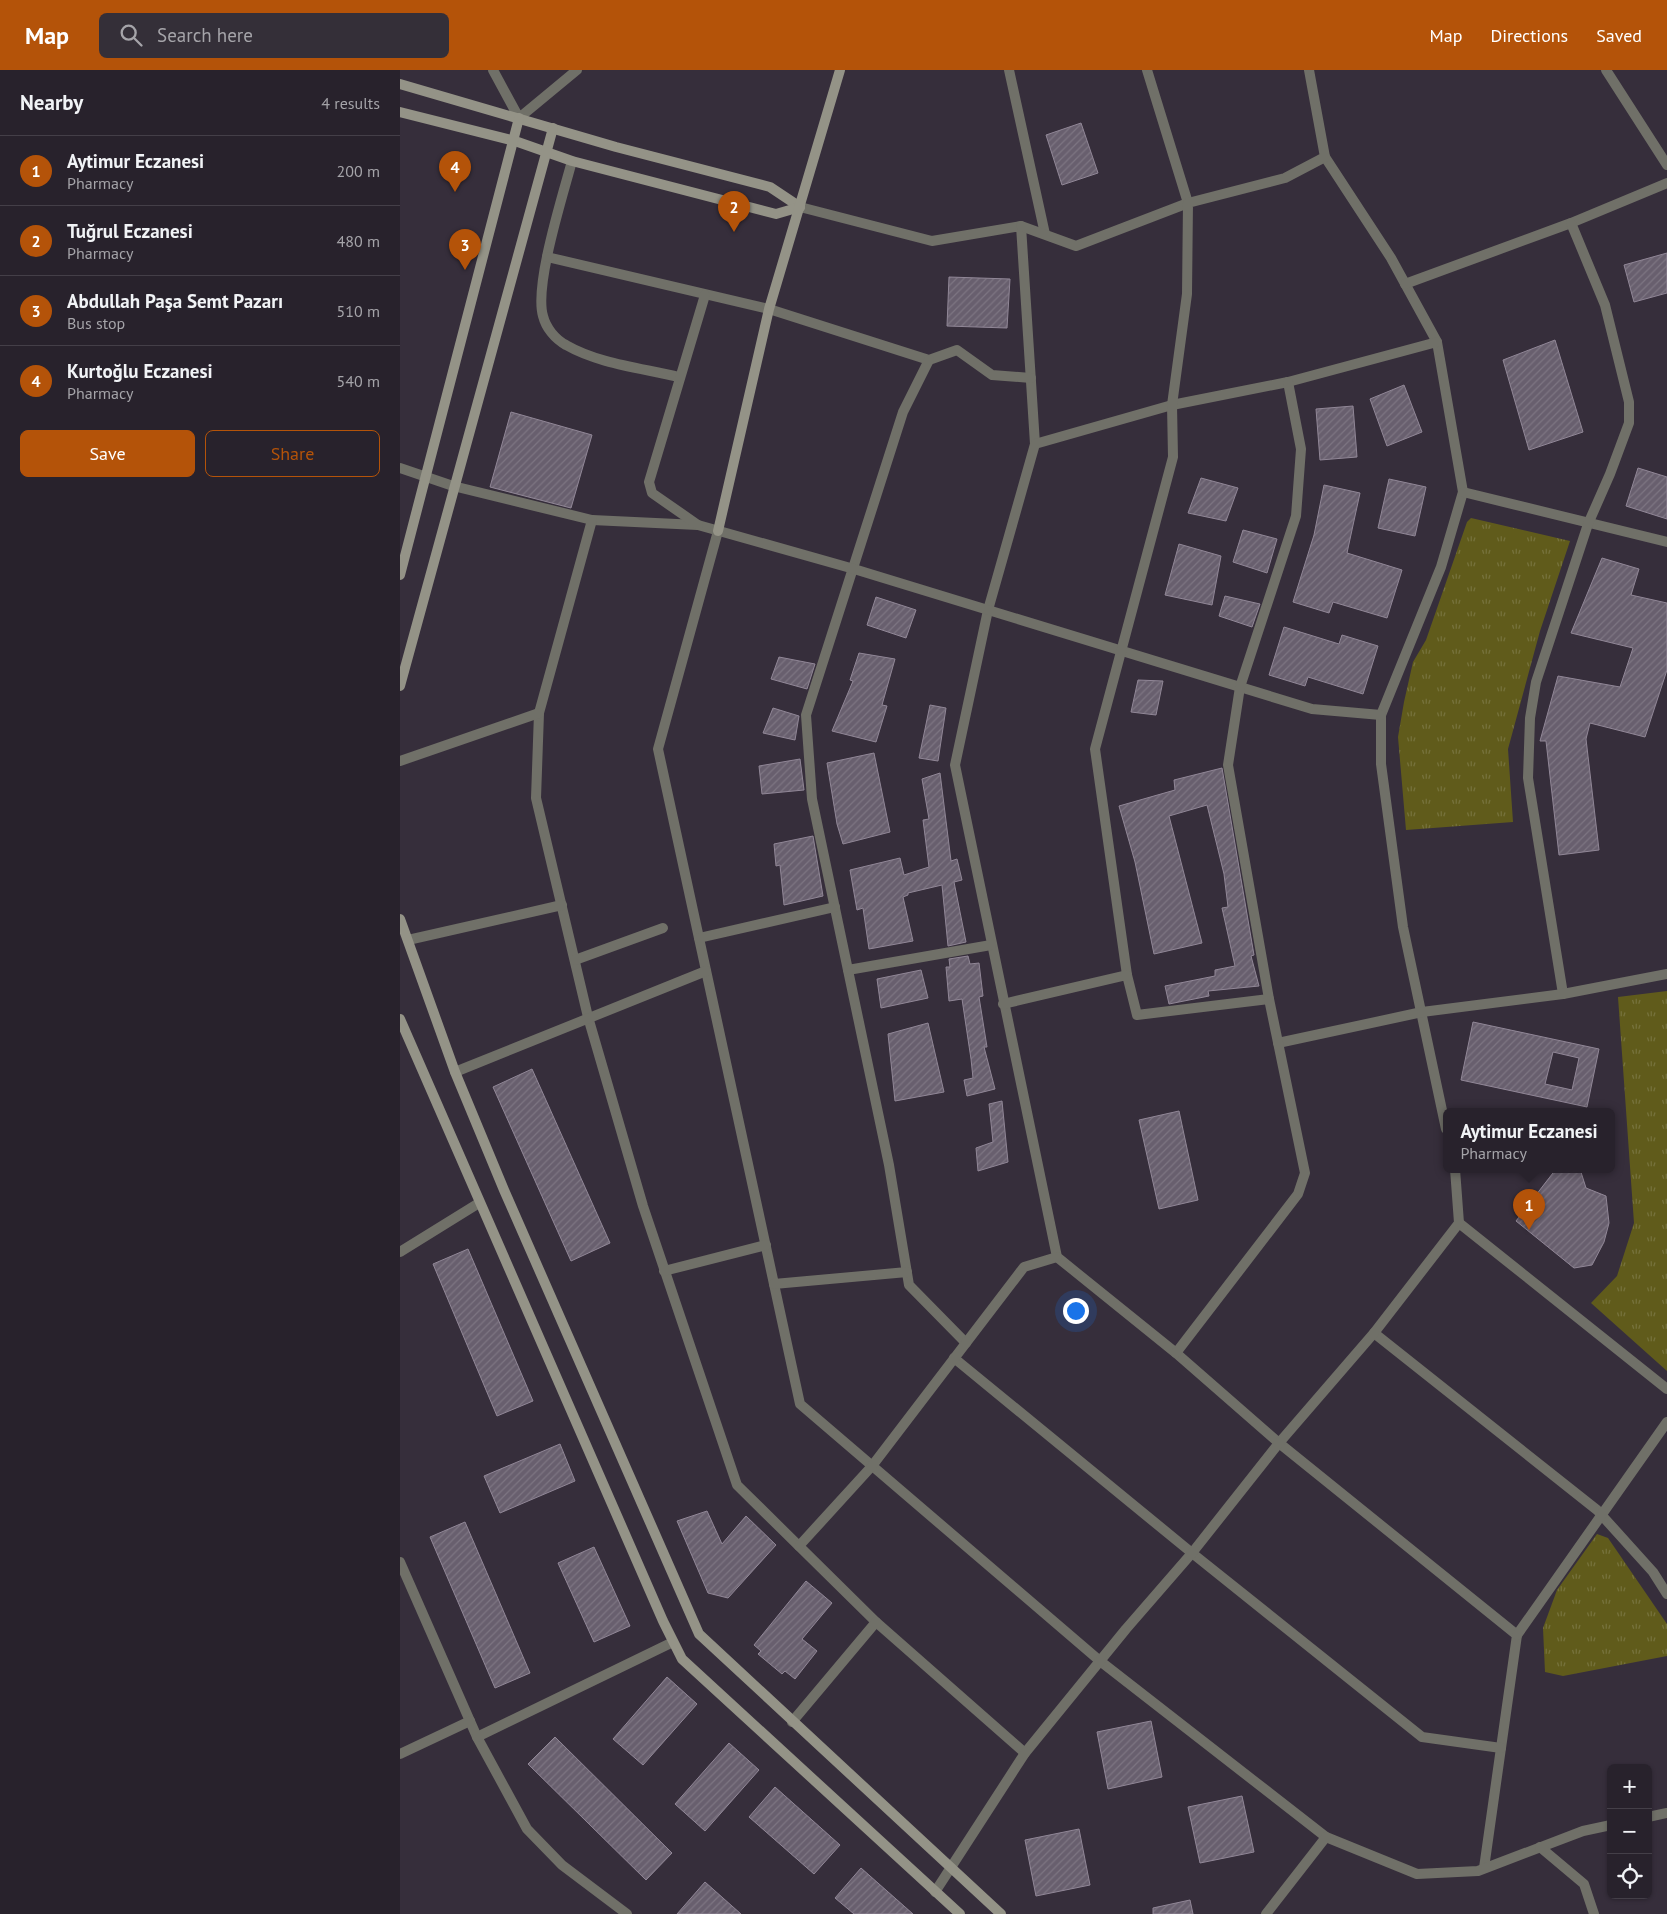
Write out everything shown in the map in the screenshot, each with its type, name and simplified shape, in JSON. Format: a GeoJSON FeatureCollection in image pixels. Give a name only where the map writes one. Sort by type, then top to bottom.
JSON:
{"type":"FeatureCollection","features":[{"type":"Feature","properties":{"kind":"street"},"geometry":{"type":"LineString","coordinates":[[493,70],[520,118]]}},
{"type":"Feature","properties":{"kind":"street"},"geometry":{"type":"LineString","coordinates":[[400,575],[520,118],[577,70]]}},
{"type":"Feature","properties":{"kind":"street"},"geometry":{"type":"LineString","coordinates":[[840,70],[769,309],[718,531],[658,749],[800,1404],[1100,1661],[1326,1837],[1416,1874],[1478,1871],[1583,1831],[1607,1826]]}},
{"type":"Feature","properties":{"kind":"street"},"geometry":{"type":"LineString","coordinates":[[1009,70],[1045,234]]}},
{"type":"Feature","properties":{"kind":"street"},"geometry":{"type":"LineString","coordinates":[[1147,70],[1188,202],[1187,294],[1172,405],[1173,457],[1094,749],[1127,976],[1137,1015],[1269,999]]}},
{"type":"Feature","properties":{"kind":"street"},"geometry":{"type":"LineString","coordinates":[[1309,70],[1325,157],[1405,284],[1437,342],[1463,492],[1441,567],[1381,715],[1380,764],[1403,927],[1443,1114]]}},
{"type":"Feature","properties":{"kind":"street"},"geometry":{"type":"LineString","coordinates":[[1606,70],[1667,165]]}},
{"type":"Feature","properties":{"kind":"street"},"geometry":{"type":"LineString","coordinates":[[400,84],[770,187],[800,207],[932,241],[1021,226],[1076,246],[1188,202],[1285,178],[1325,157]]}},
{"type":"Feature","properties":{"kind":"street"},"geometry":{"type":"LineString","coordinates":[[400,112],[515,141],[572,161],[776,214],[800,207]]}},
{"type":"Feature","properties":{"kind":"street"},"geometry":{"type":"LineString","coordinates":[[400,686],[453,486],[553,128]]}},
{"type":"Feature","properties":{"kind":"street"},"geometry":{"type":"LineString","coordinates":[[572,161],[547,257],[541,292],[542,315],[548,330],[564,344],[584,354],[679,377]]}},
{"type":"Feature","properties":{"kind":"street"},"geometry":{"type":"LineString","coordinates":[[1405,284],[1572,223],[1667,183]]}},
{"type":"Feature","properties":{"kind":"street"},"geometry":{"type":"LineString","coordinates":[[1563,994],[1528,778],[1530,718],[1536,682],[1588,524],[1610,474],[1629,423],[1629,402],[1605,305],[1572,223]]}},
{"type":"Feature","properties":{"kind":"street"},"geometry":{"type":"LineString","coordinates":[[1021,226],[1035,444],[988,610],[955,765],[1003,1004],[1057,1257],[1176,1353],[1280,1443],[1517,1635]]}},
{"type":"Feature","properties":{"kind":"street"},"geometry":{"type":"LineString","coordinates":[[547,257],[705,296],[769,309],[929,360],[957,350],[992,375],[1031,378]]}},
{"type":"Feature","properties":{"kind":"street"},"geometry":{"type":"LineString","coordinates":[[698,525],[652,493],[649,482],[679,377],[705,296]]}},
{"type":"Feature","properties":{"kind":"street"},"geometry":{"type":"LineString","coordinates":[[1035,444],[1172,405],[1288,382],[1437,342]]}},
{"type":"Feature","properties":{"kind":"street"},"geometry":{"type":"LineString","coordinates":[[929,360],[903,412],[806,715],[812,799],[889,1166],[909,1285],[966,1343]]}},
{"type":"Feature","properties":{"kind":"street"},"geometry":{"type":"LineString","coordinates":[[1176,1353],[1298,1194],[1305,1173],[1269,999],[1228,766],[1240,687],[1296,516],[1300,449],[1288,382]]}},
{"type":"Feature","properties":{"kind":"street"},"geometry":{"type":"LineString","coordinates":[[400,468],[453,486],[592,520],[698,525],[854,569],[1312,709],[1381,715]]}},
{"type":"Feature","properties":{"kind":"street"},"geometry":{"type":"LineString","coordinates":[[1463,492],[1667,542]]}},
{"type":"Feature","properties":{"kind":"street"},"geometry":{"type":"LineString","coordinates":[[592,520],[539,713],[536,798],[588,1017],[642,1206],[736,1484],[876,1622],[1025,1753]]}},
{"type":"Feature","properties":{"kind":"street"},"geometry":{"type":"LineString","coordinates":[[400,761],[539,713]]}},
{"type":"Feature","properties":{"kind":"street"},"geometry":{"type":"LineString","coordinates":[[408,940],[562,905]]}},
{"type":"Feature","properties":{"kind":"street"},"geometry":{"type":"LineString","coordinates":[[699,938],[835,907]]}},
{"type":"Feature","properties":{"kind":"street"},"geometry":{"type":"LineString","coordinates":[[400,919],[455,1072],[508,1200],[699,1634],[1001,1914]]}},
{"type":"Feature","properties":{"kind":"street"},"geometry":{"type":"LineString","coordinates":[[575,960],[664,928]]}},
{"type":"Feature","properties":{"kind":"street"},"geometry":{"type":"LineString","coordinates":[[848,970],[991,945]]}},
{"type":"Feature","properties":{"kind":"street"},"geometry":{"type":"LineString","coordinates":[[455,1072],[706,971]]}},
{"type":"Feature","properties":{"kind":"street"},"geometry":{"type":"LineString","coordinates":[[1278,1043],[1422,1012],[1563,994],[1667,974]]}},
{"type":"Feature","properties":{"kind":"street"},"geometry":{"type":"LineString","coordinates":[[1003,1004],[1127,976]]}},
{"type":"Feature","properties":{"kind":"street"},"geometry":{"type":"LineString","coordinates":[[400,1019],[479,1204],[682,1659],[960,1914]]}},
{"type":"Feature","properties":{"kind":"street"},"geometry":{"type":"LineString","coordinates":[[935,1892],[1025,1753],[1192,1553],[1280,1443],[1374,1333],[1459,1223],[1455,1173]]}},
{"type":"Feature","properties":{"kind":"street"},"geometry":{"type":"LineString","coordinates":[[400,1252],[479,1204]]}},
{"type":"Feature","properties":{"kind":"street"},"geometry":{"type":"LineString","coordinates":[[1459,1223],[1667,1389]]}},
{"type":"Feature","properties":{"kind":"street"},"geometry":{"type":"LineString","coordinates":[[664,1271],[766,1245]]}},
{"type":"Feature","properties":{"kind":"street"},"geometry":{"type":"LineString","coordinates":[[799,1546],[872,1466],[1024,1267],[1057,1257]]}},
{"type":"Feature","properties":{"kind":"street"},"geometry":{"type":"LineString","coordinates":[[774,1284],[907,1272]]}},
{"type":"Feature","properties":{"kind":"street"},"geometry":{"type":"LineString","coordinates":[[1374,1333],[1601,1516],[1653,1572],[1667,1594]]}},
{"type":"Feature","properties":{"kind":"street"},"geometry":{"type":"LineString","coordinates":[[954,1358],[1192,1553],[1422,1736],[1501,1748]]}},
{"type":"Feature","properties":{"kind":"street"},"geometry":{"type":"LineString","coordinates":[[1484,1868],[1517,1635],[1667,1422]]}},
{"type":"Feature","properties":{"kind":"street"},"geometry":{"type":"LineString","coordinates":[[400,1562],[477,1737],[527,1828],[562,1865],[627,1914]]}},
{"type":"Feature","properties":{"kind":"street"},"geometry":{"type":"LineString","coordinates":[[792,1722],[876,1622]]}},
{"type":"Feature","properties":{"kind":"street"},"geometry":{"type":"LineString","coordinates":[[477,1737],[673,1642]]}},
{"type":"Feature","properties":{"kind":"street"},"geometry":{"type":"LineString","coordinates":[[400,1754],[470,1721]]}},
{"type":"Feature","properties":{"kind":"street"},"geometry":{"type":"LineString","coordinates":[[1652,1816],[1667,1813]]}},
{"type":"Feature","properties":{"kind":"street"},"geometry":{"type":"LineString","coordinates":[[1270,1913],[1326,1837]]}},
{"type":"Feature","properties":{"kind":"street"},"geometry":{"type":"LineString","coordinates":[[1540,1847],[1584,1884],[1594,1914]]}},
{"type":"Feature","properties":{"kind":"green space"},"geometry":{"type":"Polygon","coordinates":[[[1471,518],[1570,541],[1540,631],[1508,749],[1513,822],[1406,830],[1398,737],[1404,702],[1413,662],[1426,640],[1467,522],[1471,518]]]}},
{"type":"Feature","properties":{"kind":"green space"},"geometry":{"type":"Polygon","coordinates":[[[1667,991],[1667,1371],[1591,1303],[1617,1276],[1634,1223],[1618,997],[1667,991]]]}},
{"type":"Feature","properties":{"kind":"green space"},"geometry":{"type":"Polygon","coordinates":[[[1597,1534],[1608,1538],[1667,1624],[1667,1656],[1563,1676],[1545,1672],[1543,1628],[1557,1590],[1597,1534]]]}},
{"type":"Feature","properties":{"kind":"building"},"geometry":{"type":"Polygon","coordinates":[[[1081,123],[1098,173],[1062,185],[1046,135],[1081,123]]]}},
{"type":"Feature","properties":{"kind":"building"},"geometry":{"type":"Polygon","coordinates":[[[1667,253],[1667,293],[1634,302],[1624,265],[1667,253]]]}},
{"type":"Feature","properties":{"kind":"building"},"geometry":{"type":"Polygon","coordinates":[[[949,277],[1010,279],[1007,328],[947,326],[949,277]]]}},
{"type":"Feature","properties":{"kind":"building"},"geometry":{"type":"Polygon","coordinates":[[[1555,340],[1583,432],[1529,450],[1503,360],[1555,340]]]}},
{"type":"Feature","properties":{"kind":"building"},"geometry":{"type":"Polygon","coordinates":[[[1404,385],[1422,432],[1387,446],[1370,399],[1404,385]]]}},
{"type":"Feature","properties":{"kind":"building"},"geometry":{"type":"Polygon","coordinates":[[[1353,406],[1357,457],[1320,460],[1316,409],[1353,406]]]}},
{"type":"Feature","properties":{"kind":"building"},"geometry":{"type":"Polygon","coordinates":[[[511,412],[592,435],[571,508],[490,487],[511,412]]]}},
{"type":"Feature","properties":{"kind":"building"},"geometry":{"type":"Polygon","coordinates":[[[1638,468],[1667,477],[1667,519],[1626,506],[1638,468]]]}},
{"type":"Feature","properties":{"kind":"building"},"geometry":{"type":"Polygon","coordinates":[[[1201,478],[1238,488],[1226,521],[1188,513],[1201,478]]]}},
{"type":"Feature","properties":{"kind":"building"},"geometry":{"type":"Polygon","coordinates":[[[1389,479],[1426,487],[1415,536],[1378,528],[1389,479]]]}},
{"type":"Feature","properties":{"kind":"building"},"geometry":{"type":"Polygon","coordinates":[[[1324,485],[1360,493],[1347,553],[1402,570],[1387,618],[1333,602],[1329,613],[1293,602],[1314,535],[1324,485]]]}},
{"type":"Feature","properties":{"kind":"building"},"geometry":{"type":"Polygon","coordinates":[[[1243,530],[1277,539],[1267,573],[1233,562],[1243,530]]]}},
{"type":"Feature","properties":{"kind":"building"},"geometry":{"type":"Polygon","coordinates":[[[1179,544],[1221,556],[1212,605],[1165,595],[1179,544]]]}},
{"type":"Feature","properties":{"kind":"building"},"geometry":{"type":"Polygon","coordinates":[[[1602,558],[1639,569],[1631,595],[1667,603],[1667,670],[1645,737],[1590,723],[1586,739],[1599,850],[1559,855],[1546,741],[1540,741],[1558,676],[1620,687],[1633,648],[1571,633],[1602,558]]]}},
{"type":"Feature","properties":{"kind":"building"},"geometry":{"type":"Polygon","coordinates":[[[1225,596],[1260,604],[1252,627],[1219,616],[1225,596]]]}},
{"type":"Feature","properties":{"kind":"building"},"geometry":{"type":"Polygon","coordinates":[[[876,597],[916,610],[906,638],[867,625],[876,597]]]}},
{"type":"Feature","properties":{"kind":"building"},"geometry":{"type":"Polygon","coordinates":[[[1284,627],[1339,644],[1342,635],[1378,646],[1363,694],[1308,677],[1305,686],[1269,675],[1284,627]]]}},
{"type":"Feature","properties":{"kind":"building"},"geometry":{"type":"Polygon","coordinates":[[[859,653],[895,659],[882,705],[887,706],[876,742],[832,731],[853,681],[850,680],[859,653]]]}},
{"type":"Feature","properties":{"kind":"building"},"geometry":{"type":"Polygon","coordinates":[[[779,657],[815,664],[807,689],[771,679],[779,657]]]}},
{"type":"Feature","properties":{"kind":"building"},"geometry":{"type":"Polygon","coordinates":[[[1138,680],[1163,681],[1156,715],[1131,712],[1138,680]]]}},
{"type":"Feature","properties":{"kind":"building"},"geometry":{"type":"Polygon","coordinates":[[[930,705],[946,708],[938,761],[919,758],[930,705]]]}},
{"type":"Feature","properties":{"kind":"building"},"geometry":{"type":"Polygon","coordinates":[[[773,708],[799,716],[795,740],[763,733],[773,708]]]}},
{"type":"Feature","properties":{"kind":"building"},"geometry":{"type":"Polygon","coordinates":[[[874,753],[890,832],[843,844],[837,824],[827,763],[874,753]]]}},
{"type":"Feature","properties":{"kind":"building"},"geometry":{"type":"Polygon","coordinates":[[[800,759],[804,790],[762,794],[759,766],[800,759]]]}},
{"type":"Feature","properties":{"kind":"building"},"geometry":{"type":"Polygon","coordinates":[[[1222,768],[1254,955],[1251,956],[1259,986],[1208,991],[1209,996],[1169,1004],[1165,986],[1215,976],[1215,970],[1235,966],[1222,908],[1228,907],[1224,874],[1207,805],[1169,816],[1202,943],[1154,954],[1135,862],[1119,806],[1175,790],[1174,780],[1222,768]]]}},
{"type":"Feature","properties":{"kind":"building"},"geometry":{"type":"Polygon","coordinates":[[[940,773],[951,861],[957,859],[962,880],[954,882],[966,942],[948,946],[942,885],[908,893],[908,895],[903,897],[913,941],[869,949],[863,908],[857,910],[850,870],[900,858],[904,875],[929,867],[923,820],[929,819],[922,779],[940,773]]]}},
{"type":"Feature","properties":{"kind":"building"},"geometry":{"type":"Polygon","coordinates":[[[813,836],[823,896],[784,905],[780,865],[776,866],[774,844],[813,836]]]}},
{"type":"Feature","properties":{"kind":"building"},"geometry":{"type":"Polygon","coordinates":[[[968,956],[970,964],[979,963],[983,996],[979,997],[987,1047],[984,1047],[995,1089],[967,1096],[964,1080],[973,1078],[962,999],[949,1001],[946,967],[950,967],[949,959],[968,956]]]}},
{"type":"Feature","properties":{"kind":"building"},"geometry":{"type":"Polygon","coordinates":[[[921,970],[928,998],[881,1008],[877,979],[921,970]]]}},
{"type":"Feature","properties":{"kind":"building"},"geometry":{"type":"Polygon","coordinates":[[[1473,1022],[1599,1049],[1587,1107],[1461,1080],[1473,1022]],[[1553,1052],[1545,1084],[1572,1090],[1579,1058],[1553,1052]]]}},
{"type":"Feature","properties":{"kind":"building"},"geometry":{"type":"Polygon","coordinates":[[[928,1023],[944,1092],[895,1101],[888,1034],[928,1023]]]}},
{"type":"Feature","properties":{"kind":"building"},"geometry":{"type":"Polygon","coordinates":[[[532,1069],[610,1243],[571,1261],[493,1087],[532,1069]]]}},
{"type":"Feature","properties":{"kind":"building"},"geometry":{"type":"Polygon","coordinates":[[[1002,1101],[1008,1162],[978,1171],[976,1148],[993,1142],[989,1104],[1002,1101]]]}},
{"type":"Feature","properties":{"kind":"building"},"geometry":{"type":"Polygon","coordinates":[[[1179,1111],[1198,1200],[1159,1209],[1139,1120],[1179,1111]]]}},
{"type":"Feature","properties":{"kind":"building"},"geometry":{"type":"Polygon","coordinates":[[[1553,1173],[1581,1173],[1586,1188],[1606,1196],[1609,1223],[1604,1242],[1592,1265],[1574,1268],[1516,1221],[1553,1173]]]}},
{"type":"Feature","properties":{"kind":"building"},"geometry":{"type":"Polygon","coordinates":[[[468,1249],[533,1401],[497,1416],[433,1264],[468,1249]]]}},
{"type":"Feature","properties":{"kind":"building"},"geometry":{"type":"Polygon","coordinates":[[[560,1444],[575,1481],[500,1513],[484,1476],[560,1444]]]}},
{"type":"Feature","properties":{"kind":"building"},"geometry":{"type":"Polygon","coordinates":[[[707,1511],[722,1544],[746,1516],[776,1545],[728,1598],[708,1593],[677,1521],[707,1511]]]}},
{"type":"Feature","properties":{"kind":"building"},"geometry":{"type":"Polygon","coordinates":[[[465,1522],[530,1673],[495,1688],[430,1537],[465,1522]]]}},
{"type":"Feature","properties":{"kind":"building"},"geometry":{"type":"Polygon","coordinates":[[[594,1547],[630,1626],[594,1642],[558,1563],[594,1547]]]}},
{"type":"Feature","properties":{"kind":"building"},"geometry":{"type":"Polygon","coordinates":[[[806,1581],[832,1603],[802,1639],[817,1651],[795,1679],[785,1671],[782,1674],[758,1654],[761,1651],[754,1645],[806,1581]]]}},
{"type":"Feature","properties":{"kind":"building"},"geometry":{"type":"Polygon","coordinates":[[[667,1677],[697,1704],[643,1765],[613,1739],[667,1677]]]}},
{"type":"Feature","properties":{"kind":"building"},"geometry":{"type":"Polygon","coordinates":[[[1151,1721],[1162,1777],[1108,1789],[1097,1732],[1151,1721]]]}},
{"type":"Feature","properties":{"kind":"building"},"geometry":{"type":"Polygon","coordinates":[[[555,1737],[672,1853],[646,1880],[528,1764],[555,1737]]]}},
{"type":"Feature","properties":{"kind":"building"},"geometry":{"type":"Polygon","coordinates":[[[729,1743],[759,1770],[705,1831],[675,1804],[729,1743]]]}},
{"type":"Feature","properties":{"kind":"building"},"geometry":{"type":"Polygon","coordinates":[[[775,1787],[840,1845],[814,1874],[749,1817],[775,1787]]]}},
{"type":"Feature","properties":{"kind":"building"},"geometry":{"type":"Polygon","coordinates":[[[1242,1796],[1254,1852],[1200,1863],[1188,1807],[1242,1796]]]}},
{"type":"Feature","properties":{"kind":"building"},"geometry":{"type":"Polygon","coordinates":[[[1079,1829],[1090,1885],[1036,1896],[1025,1840],[1079,1829]]]}},
{"type":"Feature","properties":{"kind":"building"},"geometry":{"type":"Polygon","coordinates":[[[861,1868],[913,1914],[854,1914],[835,1898],[861,1868]]]}},
{"type":"Feature","properties":{"kind":"building"},"geometry":{"type":"Polygon","coordinates":[[[705,1882],[741,1914],[677,1914],[705,1882]]]}},
{"type":"Feature","properties":{"kind":"building"},"geometry":{"type":"Polygon","coordinates":[[[1190,1900],[1193,1914],[1153,1914],[1153,1908],[1190,1900]]]}},
{"type":"Feature","properties":{"kind":"place","name":"Kurtoğlu Eczanesi"},"geometry":{"type":"Point","coordinates":[455,192]}},
{"type":"Feature","properties":{"kind":"place","name":"Tuğrul Eczanesi"},"geometry":{"type":"Point","coordinates":[734,232]}},
{"type":"Feature","properties":{"kind":"place","name":"Abdullah Paşa Semt Pazarı"},"geometry":{"type":"Point","coordinates":[465,270]}},
{"type":"Feature","properties":{"kind":"place","name":"Aytimur Eczanesi"},"geometry":{"type":"Point","coordinates":[1529,1230]}}]}
